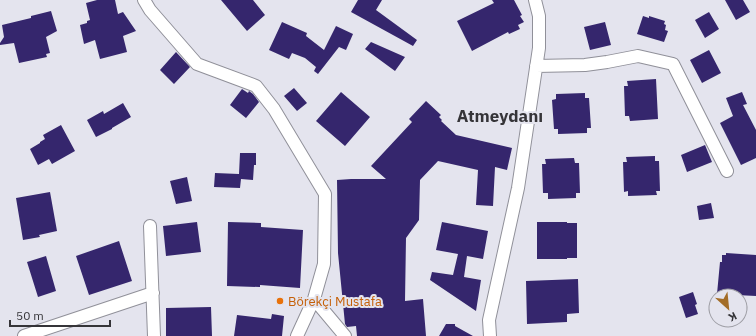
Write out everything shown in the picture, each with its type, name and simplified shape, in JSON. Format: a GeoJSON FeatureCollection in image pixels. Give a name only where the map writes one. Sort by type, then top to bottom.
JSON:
{"type":"FeatureCollection","features":[{"type":"Feature","properties":{"kind":"street"},"geometry":{"type":"LineString","coordinates":[[144,0],[150,10],[197,64],[256,86],[274,109],[325,194],[324,264],[314,299],[297,336]]}},
{"type":"Feature","properties":{"kind":"street"},"geometry":{"type":"LineString","coordinates":[[490,336],[490,320],[518,188],[539,48],[539,16],[535,0]]}},
{"type":"Feature","properties":{"kind":"street"},"geometry":{"type":"LineString","coordinates":[[536,66],[585,65],[638,56],[673,64],[727,171]]}},
{"type":"Feature","properties":{"kind":"street"},"geometry":{"type":"LineString","coordinates":[[150,226],[154,336]]}},
{"type":"Feature","properties":{"kind":"street"},"geometry":{"type":"LineString","coordinates":[[24,336],[153,292]]}},
{"type":"Feature","properties":{"kind":"street"},"geometry":{"type":"LineString","coordinates":[[314,299],[345,336]]}},
{"type":"Feature","properties":{"kind":"building"},"geometry":{"type":"Polygon","coordinates":[[[97,0],[115,0],[118,14],[123,12],[136,31],[123,36],[127,52],[100,59],[95,40],[84,44],[80,25],[87,23],[87,21],[90,20],[86,3],[97,0]]]}},
{"type":"Feature","properties":{"kind":"building"},"geometry":{"type":"Polygon","coordinates":[[[221,0],[253,0],[265,15],[247,31],[221,0]]]}},
{"type":"Feature","properties":{"kind":"building"},"geometry":{"type":"Polygon","coordinates":[[[358,0],[382,0],[376,10],[417,40],[413,46],[351,12],[358,0]]]}},
{"type":"Feature","properties":{"kind":"building"},"geometry":{"type":"Polygon","coordinates":[[[492,0],[514,0],[524,22],[518,25],[520,29],[509,34],[508,32],[472,51],[457,21],[494,3],[492,0]]]}},
{"type":"Feature","properties":{"kind":"building"},"geometry":{"type":"Polygon","coordinates":[[[725,0],[743,0],[750,12],[736,20],[725,0]]]}},
{"type":"Feature","properties":{"kind":"building"},"geometry":{"type":"Polygon","coordinates":[[[51,11],[57,31],[46,37],[50,53],[46,54],[47,57],[19,63],[14,43],[0,45],[4,37],[2,25],[31,18],[31,16],[51,11]]]}},
{"type":"Feature","properties":{"kind":"building"},"geometry":{"type":"Polygon","coordinates":[[[709,12],[719,29],[705,38],[695,20],[709,12]]]}},
{"type":"Feature","properties":{"kind":"building"},"geometry":{"type":"Polygon","coordinates":[[[643,16],[649,18],[649,16],[665,21],[665,30],[668,31],[664,42],[637,34],[643,16]]]}},
{"type":"Feature","properties":{"kind":"building"},"geometry":{"type":"Polygon","coordinates":[[[282,22],[307,33],[306,36],[324,50],[336,26],[353,34],[346,50],[339,47],[318,74],[314,71],[316,67],[305,58],[292,53],[289,59],[269,50],[282,22]]]}},
{"type":"Feature","properties":{"kind":"building"},"geometry":{"type":"Polygon","coordinates":[[[605,22],[611,45],[590,50],[584,27],[605,22]]]}},
{"type":"Feature","properties":{"kind":"building"},"geometry":{"type":"Polygon","coordinates":[[[371,42],[405,57],[395,71],[365,49],[371,42]]]}},
{"type":"Feature","properties":{"kind":"building"},"geometry":{"type":"Polygon","coordinates":[[[709,50],[721,73],[702,83],[690,60],[709,50]]]}},
{"type":"Feature","properties":{"kind":"building"},"geometry":{"type":"Polygon","coordinates":[[[176,52],[190,67],[174,84],[160,70],[176,52]]]}},
{"type":"Feature","properties":{"kind":"building"},"geometry":{"type":"Polygon","coordinates":[[[656,79],[658,119],[630,121],[629,116],[625,116],[624,86],[628,86],[627,81],[656,79]]]}},
{"type":"Feature","properties":{"kind":"building"},"geometry":{"type":"Polygon","coordinates":[[[294,88],[307,103],[297,111],[284,96],[294,88]]]}},
{"type":"Feature","properties":{"kind":"building"},"geometry":{"type":"Polygon","coordinates":[[[242,89],[253,94],[259,102],[246,118],[230,105],[242,89]]]}},
{"type":"Feature","properties":{"kind":"building"},"geometry":{"type":"Polygon","coordinates":[[[341,92],[370,117],[345,146],[316,121],[341,92]]]}},
{"type":"Feature","properties":{"kind":"building"},"geometry":{"type":"Polygon","coordinates":[[[742,92],[747,104],[743,105],[756,130],[756,158],[741,165],[720,123],[733,116],[726,98],[742,92]]]}},
{"type":"Feature","properties":{"kind":"building"},"geometry":{"type":"Polygon","coordinates":[[[585,93],[585,98],[589,98],[591,128],[587,128],[587,133],[558,134],[558,129],[554,129],[552,100],[556,99],[556,94],[585,93]]]}},
{"type":"Feature","properties":{"kind":"building"},"geometry":{"type":"Polygon","coordinates":[[[426,101],[441,115],[439,117],[442,120],[441,121],[456,135],[512,148],[507,170],[495,167],[493,206],[476,205],[478,170],[438,161],[420,180],[419,220],[406,238],[405,301],[423,299],[426,336],[357,336],[356,326],[347,327],[345,324],[338,253],[337,180],[386,179],[371,166],[412,122],[409,119],[426,101]]]}},
{"type":"Feature","properties":{"kind":"building"},"geometry":{"type":"Polygon","coordinates":[[[123,103],[131,117],[96,137],[87,120],[103,111],[104,114],[123,103]]]}},
{"type":"Feature","properties":{"kind":"building"},"geometry":{"type":"Polygon","coordinates":[[[61,125],[75,151],[52,164],[49,159],[38,165],[30,149],[45,139],[43,135],[61,125]]]}},
{"type":"Feature","properties":{"kind":"building"},"geometry":{"type":"Polygon","coordinates":[[[705,145],[712,162],[687,172],[681,155],[705,145]]]}},
{"type":"Feature","properties":{"kind":"building"},"geometry":{"type":"Polygon","coordinates":[[[240,153],[256,153],[256,165],[254,165],[253,180],[241,179],[240,188],[214,187],[215,173],[239,174],[240,153]]]}},
{"type":"Feature","properties":{"kind":"building"},"geometry":{"type":"Polygon","coordinates":[[[655,156],[655,161],[659,161],[660,191],[656,191],[657,195],[628,196],[628,191],[624,192],[623,162],[627,162],[626,157],[655,156]]]}},
{"type":"Feature","properties":{"kind":"building"},"geometry":{"type":"Polygon","coordinates":[[[574,158],[575,163],[579,163],[580,193],[576,193],[576,198],[548,199],[548,193],[543,193],[542,164],[546,164],[545,159],[574,158]]]}},
{"type":"Feature","properties":{"kind":"building"},"geometry":{"type":"Polygon","coordinates":[[[187,177],[192,201],[176,204],[170,181],[187,177]]]}},
{"type":"Feature","properties":{"kind":"building"},"geometry":{"type":"Polygon","coordinates":[[[50,192],[57,231],[39,235],[40,237],[23,240],[16,198],[50,192]]]}},
{"type":"Feature","properties":{"kind":"building"},"geometry":{"type":"Polygon","coordinates":[[[711,203],[714,218],[699,220],[697,206],[711,203]]]}},
{"type":"Feature","properties":{"kind":"building"},"geometry":{"type":"Polygon","coordinates":[[[197,222],[201,252],[166,256],[163,226],[197,222]]]}},
{"type":"Feature","properties":{"kind":"building"},"geometry":{"type":"Polygon","coordinates":[[[228,222],[261,223],[261,227],[303,230],[300,288],[260,285],[260,287],[227,286],[228,222]]]}},
{"type":"Feature","properties":{"kind":"building"},"geometry":{"type":"Polygon","coordinates":[[[442,222],[488,231],[483,259],[467,256],[464,277],[481,280],[476,311],[430,280],[432,272],[453,275],[458,254],[436,250],[442,222]]]}},
{"type":"Feature","properties":{"kind":"building"},"geometry":{"type":"Polygon","coordinates":[[[537,222],[577,223],[577,258],[537,259],[537,222]]]}},
{"type":"Feature","properties":{"kind":"building"},"geometry":{"type":"Polygon","coordinates":[[[119,241],[132,281],[89,295],[76,256],[119,241]]]}},
{"type":"Feature","properties":{"kind":"building"},"geometry":{"type":"Polygon","coordinates":[[[726,253],[756,255],[756,296],[748,296],[748,288],[718,288],[720,262],[722,262],[722,255],[726,255],[726,253]]]}},
{"type":"Feature","properties":{"kind":"building"},"geometry":{"type":"Polygon","coordinates":[[[46,256],[56,291],[38,297],[27,262],[46,256]]]}},
{"type":"Feature","properties":{"kind":"building"},"geometry":{"type":"Polygon","coordinates":[[[578,279],[579,313],[567,314],[567,322],[527,324],[526,281],[578,279]]]}},
{"type":"Feature","properties":{"kind":"building"},"geometry":{"type":"Polygon","coordinates":[[[693,292],[697,304],[695,305],[698,314],[686,318],[679,297],[693,292]]]}},
{"type":"Feature","properties":{"kind":"building"},"geometry":{"type":"Polygon","coordinates":[[[211,307],[212,336],[166,336],[166,308],[211,307]]]}},
{"type":"Feature","properties":{"kind":"building"},"geometry":{"type":"Polygon","coordinates":[[[272,314],[284,316],[282,336],[234,336],[237,315],[271,319],[272,314]]]}},
{"type":"Feature","properties":{"kind":"building"},"geometry":{"type":"Polygon","coordinates":[[[446,324],[455,324],[455,326],[473,336],[439,336],[446,324]]]}},
{"type":"Feature","properties":{"kind":"place","name":"Börekçi Mustafa"},"geometry":{"type":"Point","coordinates":[280,301]}},
{"type":"Feature","properties":{"kind":"district","name":"Atmeydanı"},"geometry":{"type":"Point","coordinates":[500,116]}}]}
